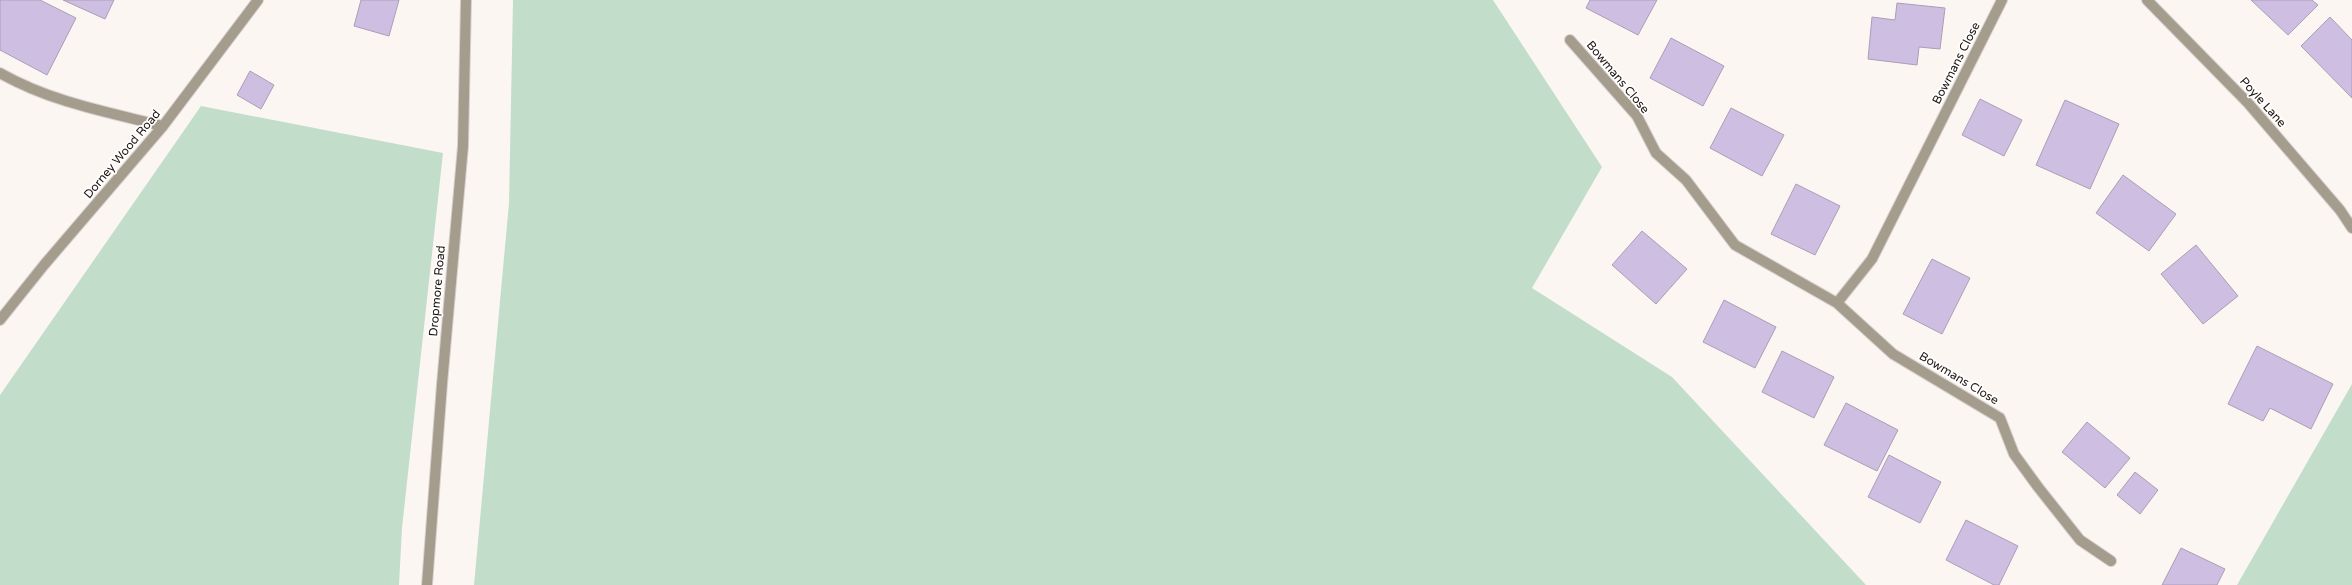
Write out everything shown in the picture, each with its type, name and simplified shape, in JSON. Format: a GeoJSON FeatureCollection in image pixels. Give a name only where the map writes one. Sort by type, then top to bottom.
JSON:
{"type":"FeatureCollection","features":[{"type":"Feature","properties":{"kind":"street","name":"Dorney Wood Road"},"geometry":{"type":"LineString","coordinates":[[0,320],[44,265],[163,126],[258,0]]}},
{"type":"Feature","properties":{"kind":"street","name":"Dropmore Road"},"geometry":{"type":"LineString","coordinates":[[427,585],[442,384],[463,146],[466,0]]}},
{"type":"Feature","properties":{"kind":"street","name":"Bowmans Close"},"geometry":{"type":"LineString","coordinates":[[1837,303],[1872,259],[2002,0]]}},
{"type":"Feature","properties":{"kind":"street","name":"Poyle Lane"},"geometry":{"type":"LineString","coordinates":[[2147,0],[2248,103],[2340,210],[2352,228]]}},
{"type":"Feature","properties":{"kind":"street","name":"Bowmans Close"},"geometry":{"type":"LineString","coordinates":[[1570,40],[1637,116],[1656,153],[1686,180],[1735,245],[1837,303],[1893,354],[2000,418],[2014,454],[2038,487],[2080,540],[2111,561]]}},
{"type":"Feature","properties":{"kind":"street"},"geometry":{"type":"LineString","coordinates":[[0,73],[25,87],[67,102],[163,126]]}},
{"type":"Feature","properties":{"kind":"green space"},"geometry":{"type":"Polygon","coordinates":[[[513,0],[1493,0],[1602,167],[1532,288],[1672,377],[1866,585],[474,585],[509,203],[513,0]]]}},
{"type":"Feature","properties":{"kind":"green space"},"geometry":{"type":"Polygon","coordinates":[[[201,106],[443,153],[402,528],[399,585],[0,585],[0,395],[201,106]]]}},
{"type":"Feature","properties":{"kind":"green space"},"geometry":{"type":"Polygon","coordinates":[[[2352,384],[2352,585],[2237,585],[2352,384]]]}},
{"type":"Feature","properties":{"kind":"building"},"geometry":{"type":"Polygon","coordinates":[[[0,0],[40,0],[76,18],[47,75],[0,50],[0,0]]]}},
{"type":"Feature","properties":{"kind":"building"},"geometry":{"type":"Polygon","coordinates":[[[63,0],[114,0],[105,19],[63,0]]]}},
{"type":"Feature","properties":{"kind":"building"},"geometry":{"type":"Polygon","coordinates":[[[361,0],[399,0],[389,36],[354,26],[361,0]]]}},
{"type":"Feature","properties":{"kind":"building"},"geometry":{"type":"Polygon","coordinates":[[[1590,0],[1657,0],[1638,35],[1586,8],[1590,0]]]}},
{"type":"Feature","properties":{"kind":"building"},"geometry":{"type":"Polygon","coordinates":[[[2251,0],[2312,0],[2318,5],[2288,35],[2251,0]]]}},
{"type":"Feature","properties":{"kind":"building"},"geometry":{"type":"Polygon","coordinates":[[[1897,3],[1945,8],[1940,49],[1919,47],[1917,65],[1868,59],[1872,17],[1895,20],[1897,3]]]}},
{"type":"Feature","properties":{"kind":"building"},"geometry":{"type":"Polygon","coordinates":[[[2330,17],[2352,40],[2352,98],[2301,46],[2330,17]]]}},
{"type":"Feature","properties":{"kind":"building"},"geometry":{"type":"Polygon","coordinates":[[[1671,38],[1724,66],[1703,106],[1650,78],[1671,38]]]}},
{"type":"Feature","properties":{"kind":"building"},"geometry":{"type":"Polygon","coordinates":[[[250,71],[274,85],[261,109],[237,95],[250,71]]]}},
{"type":"Feature","properties":{"kind":"building"},"geometry":{"type":"Polygon","coordinates":[[[1980,99],[2022,120],[2004,156],[1962,135],[1980,99]]]}},
{"type":"Feature","properties":{"kind":"building"},"geometry":{"type":"Polygon","coordinates":[[[2065,100],[2119,124],[2090,189],[2036,165],[2065,100]]]}},
{"type":"Feature","properties":{"kind":"building"},"geometry":{"type":"Polygon","coordinates":[[[1731,108],[1784,135],[1762,176],[1710,148],[1731,108]]]}},
{"type":"Feature","properties":{"kind":"building"},"geometry":{"type":"Polygon","coordinates":[[[2123,175],[2176,214],[2149,251],[2096,213],[2123,175]]]}},
{"type":"Feature","properties":{"kind":"building"},"geometry":{"type":"Polygon","coordinates":[[[1796,184],[1840,206],[1815,255],[1771,234],[1796,184]]]}},
{"type":"Feature","properties":{"kind":"building"},"geometry":{"type":"Polygon","coordinates":[[[1642,231],[1687,269],[1656,304],[1612,265],[1642,231]]]}},
{"type":"Feature","properties":{"kind":"building"},"geometry":{"type":"Polygon","coordinates":[[[2196,245],[2238,296],[2203,324],[2161,274],[2196,245]]]}},
{"type":"Feature","properties":{"kind":"building"},"geometry":{"type":"Polygon","coordinates":[[[1932,259],[1970,278],[1942,334],[1903,314],[1932,259]]]}},
{"type":"Feature","properties":{"kind":"building"},"geometry":{"type":"Polygon","coordinates":[[[1724,300],[1776,327],[1755,368],[1703,342],[1724,300]]]}},
{"type":"Feature","properties":{"kind":"building"},"geometry":{"type":"Polygon","coordinates":[[[2257,346],[2333,384],[2311,429],[2270,408],[2263,421],[2228,404],[2257,346]]]}},
{"type":"Feature","properties":{"kind":"building"},"geometry":{"type":"Polygon","coordinates":[[[1782,351],[1834,377],[1814,418],[1762,392],[1782,351]]]}},
{"type":"Feature","properties":{"kind":"building"},"geometry":{"type":"Polygon","coordinates":[[[1846,403],[1898,430],[1877,471],[1824,445],[1846,403]]]}},
{"type":"Feature","properties":{"kind":"building"},"geometry":{"type":"Polygon","coordinates":[[[2087,422],[2130,458],[2105,488],[2062,452],[2087,422]]]}},
{"type":"Feature","properties":{"kind":"building"},"geometry":{"type":"Polygon","coordinates":[[[1889,455],[1941,482],[1920,523],[1868,497],[1889,455]]]}},
{"type":"Feature","properties":{"kind":"building"},"geometry":{"type":"Polygon","coordinates":[[[2135,472],[2158,490],[2140,514],[2117,495],[2135,472]]]}},
{"type":"Feature","properties":{"kind":"building"},"geometry":{"type":"Polygon","coordinates":[[[1966,520],[2018,546],[1999,585],[1994,585],[1946,560],[1966,520]]]}},
{"type":"Feature","properties":{"kind":"building"},"geometry":{"type":"Polygon","coordinates":[[[2181,548],[2225,569],[2217,585],[2162,585],[2181,548]]]}}]}
